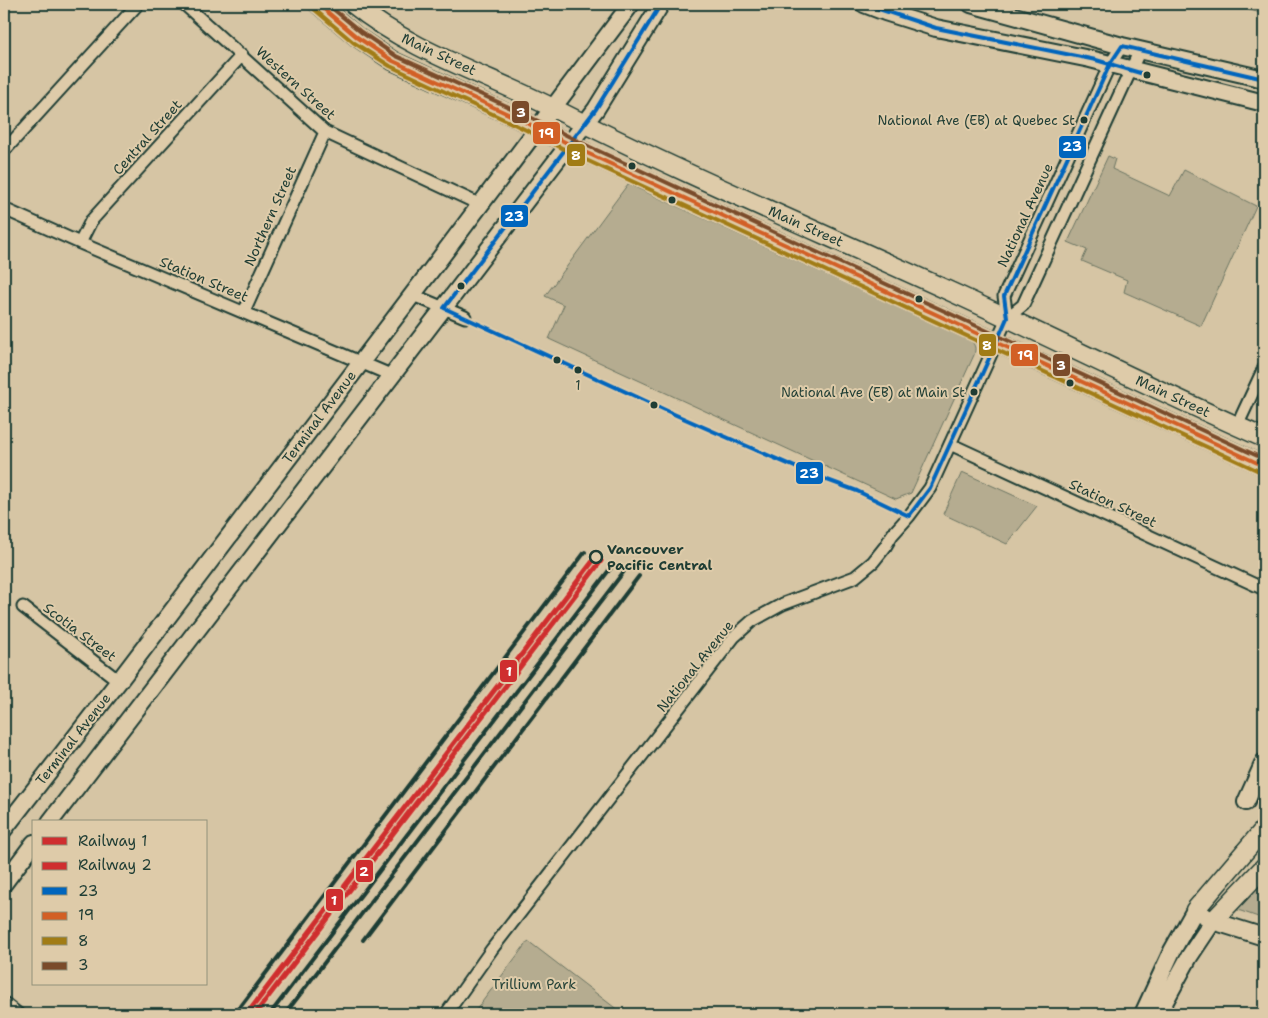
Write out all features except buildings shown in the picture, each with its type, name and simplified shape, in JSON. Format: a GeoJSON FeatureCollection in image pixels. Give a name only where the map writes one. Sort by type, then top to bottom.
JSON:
{"type":"FeatureCollection","features":[{"type":"Feature","properties":{"kind":"main road","name":"Main Street"},"geometry":{"type":"LineString","coordinates":[[318,4],[364,42],[393,61],[1264,466]]}},
{"type":"Feature","properties":{"kind":"main road","name":"Main Street"},"geometry":{"type":"LineString","coordinates":[[353,4],[369,17],[403,38],[667,164],[1264,438]]}},
{"type":"Feature","properties":{"kind":"main road","name":"Terminal Avenue"},"geometry":{"type":"LineString","coordinates":[[4,829],[413,295],[631,4]]}},
{"type":"Feature","properties":{"kind":"main road"},"geometry":{"type":"LineString","coordinates":[[52,820],[584,124],[606,94],[662,4]]}},
{"type":"Feature","properties":{"kind":"main road"},"geometry":{"type":"LineString","coordinates":[[864,4],[936,28],[1034,46],[1264,103]]}},
{"type":"Feature","properties":{"kind":"main road"},"geometry":{"type":"LineString","coordinates":[[971,4],[1122,46],[1264,79]]}},
{"type":"Feature","properties":{"kind":"main road"},"geometry":{"type":"LineString","coordinates":[[1246,802],[1264,762]]}},
{"type":"Feature","properties":{"kind":"main road"},"geometry":{"type":"LineString","coordinates":[[1143,1014],[1172,951],[1195,910],[1264,829]]}},
{"type":"Feature","properties":{"kind":"main road"},"geometry":{"type":"LineString","coordinates":[[4,882],[32,847]]}},
{"type":"Feature","properties":{"kind":"main road"},"geometry":{"type":"LineString","coordinates":[[1158,1014],[1189,957],[1213,921],[1264,867]]}},
{"type":"Feature","properties":{"kind":"main road"},"geometry":{"type":"LineString","coordinates":[[1195,910],[1213,921],[1264,937]]}},
{"type":"Feature","properties":{"kind":"street"},"geometry":{"type":"LineString","coordinates":[[4,150],[138,4]]}},
{"type":"Feature","properties":{"kind":"street","name":"Western Street"},"geometry":{"type":"LineString","coordinates":[[184,4],[325,132],[481,205]]}},
{"type":"Feature","properties":{"kind":"street","name":"National Avenue"},"geometry":{"type":"LineString","coordinates":[[446,1014],[492,949],[734,637],[752,621],[801,597],[819,592],[855,577],[873,562],[930,488],[1006,318],[1004,296],[1110,64],[1122,46]]}},
{"type":"Feature","properties":{"kind":"street","name":"National Avenue"},"geometry":{"type":"LineString","coordinates":[[1006,318],[1023,305],[1140,50]]}},
{"type":"Feature","properties":{"kind":"street","name":"Central Street"},"geometry":{"type":"LineString","coordinates":[[80,243],[91,221],[242,55]]}},
{"type":"Feature","properties":{"kind":"street","name":"Northern Street"},"geometry":{"type":"LineString","coordinates":[[244,312],[325,132]]}},
{"type":"Feature","properties":{"kind":"street","name":"Station Street"},"geometry":{"type":"LineString","coordinates":[[4,209],[393,376]]}},
{"type":"Feature","properties":{"kind":"street"},"geometry":{"type":"LineString","coordinates":[[413,295],[465,317]]}},
{"type":"Feature","properties":{"kind":"street"},"geometry":{"type":"LineString","coordinates":[[1237,426],[1264,368]]}},
{"type":"Feature","properties":{"kind":"street","name":"Station Street"},"geometry":{"type":"LineString","coordinates":[[950,444],[1264,589]]}},
{"type":"Feature","properties":{"kind":"street","name":"Scotia Street"},"geometry":{"type":"LineString","coordinates":[[23,608],[119,681]]}},
{"type":"Feature","properties":{"kind":"street"},"geometry":{"type":"LineString","coordinates":[[4,1003],[18,1014]]}},
{"type":"Feature","properties":{"kind":"green space"},"geometry":{"type":"Polygon","coordinates":[[[1229,4],[1264,4],[1264,14],[1229,4]]]}},
{"type":"Feature","properties":{"kind":"green space"},"geometry":{"type":"Polygon","coordinates":[[[1108,156],[1115,159],[1112,169],[1170,196],[1184,170],[1256,206],[1201,326],[1124,292],[1127,280],[1082,261],[1087,250],[1068,242],[1108,156]]]}},
{"type":"Feature","properties":{"kind":"green space"},"geometry":{"type":"Polygon","coordinates":[[[628,184],[972,342],[975,349],[974,355],[911,493],[896,499],[549,339],[564,305],[545,296],[628,184]]]}},
{"type":"Feature","properties":{"kind":"green space"},"geometry":{"type":"Polygon","coordinates":[[[962,472],[1037,506],[1007,544],[943,514],[962,472]]]}},
{"type":"Feature","properties":{"kind":"green space"},"geometry":{"type":"Polygon","coordinates":[[[1264,882],[1264,919],[1235,909],[1264,882]]]}},
{"type":"Feature","properties":{"kind":"green space","name":"Trillium Park"},"geometry":{"type":"Polygon","coordinates":[[[528,941],[623,1014],[473,1014],[528,941]]]}},
{"type":"Feature","properties":{"kind":"railway"},"geometry":{"type":"LineString","coordinates":[[235,1014],[585,552]]}},
{"type":"Feature","properties":{"kind":"railway"},"geometry":{"type":"LineString","coordinates":[[270,1014],[613,565]]}},
{"type":"Feature","properties":{"kind":"railway"},"geometry":{"type":"LineString","coordinates":[[285,1014],[625,570]]}},
{"type":"Feature","properties":{"kind":"railway"},"geometry":{"type":"LineString","coordinates":[[363,940],[639,576]]}},
{"type":"Feature","properties":{"kind":"rail line","name":"1"},"geometry":{"type":"LineString","coordinates":[[247,1014],[596,557]]}},
{"type":"Feature","properties":{"kind":"rail line","name":"2"},"geometry":{"type":"LineString","coordinates":[[255,1014],[601,561]]}},
{"type":"Feature","properties":{"kind":"transit line","name":"19"},"geometry":{"type":"LineString","coordinates":[[318,4],[357,37],[393,61],[519,119],[587,153],[1264,466]]}},
{"type":"Feature","properties":{"kind":"transit line","name":"3"},"geometry":{"type":"LineString","coordinates":[[327,4],[361,32],[396,56],[1264,459]]}},
{"type":"Feature","properties":{"kind":"transit line","name":"23"},"geometry":{"type":"LineString","coordinates":[[661,4],[596,109],[444,308],[676,415],[811,474],[857,491],[909,516],[930,488],[997,341],[1007,318],[1004,296],[1110,64],[1122,46],[1264,79]]}},
{"type":"Feature","properties":{"kind":"transit line","name":"23"},"geometry":{"type":"LineString","coordinates":[[864,4],[936,28],[1096,60],[1147,75]]}},
{"type":"Feature","properties":{"kind":"transit line","name":"8"},"geometry":{"type":"LineString","coordinates":[[314,9],[353,42],[390,66],[584,159],[1261,472]]}},
{"type":"Feature","properties":{"kind":"place","name":"National Ave (EB) at Quebec St"},"geometry":{"type":"Point","coordinates":[1084,120]}},
{"type":"Feature","properties":{"kind":"place","name":"1"},"geometry":{"type":"Point","coordinates":[578,370]}},
{"type":"Feature","properties":{"kind":"place","name":"National Ave (EB) at Main St"},"geometry":{"type":"Point","coordinates":[974,392]}},
{"type":"Feature","properties":{"kind":"place","name":"Vancouver Pacific Central"},"geometry":{"type":"Point","coordinates":[596,557]}}]}
